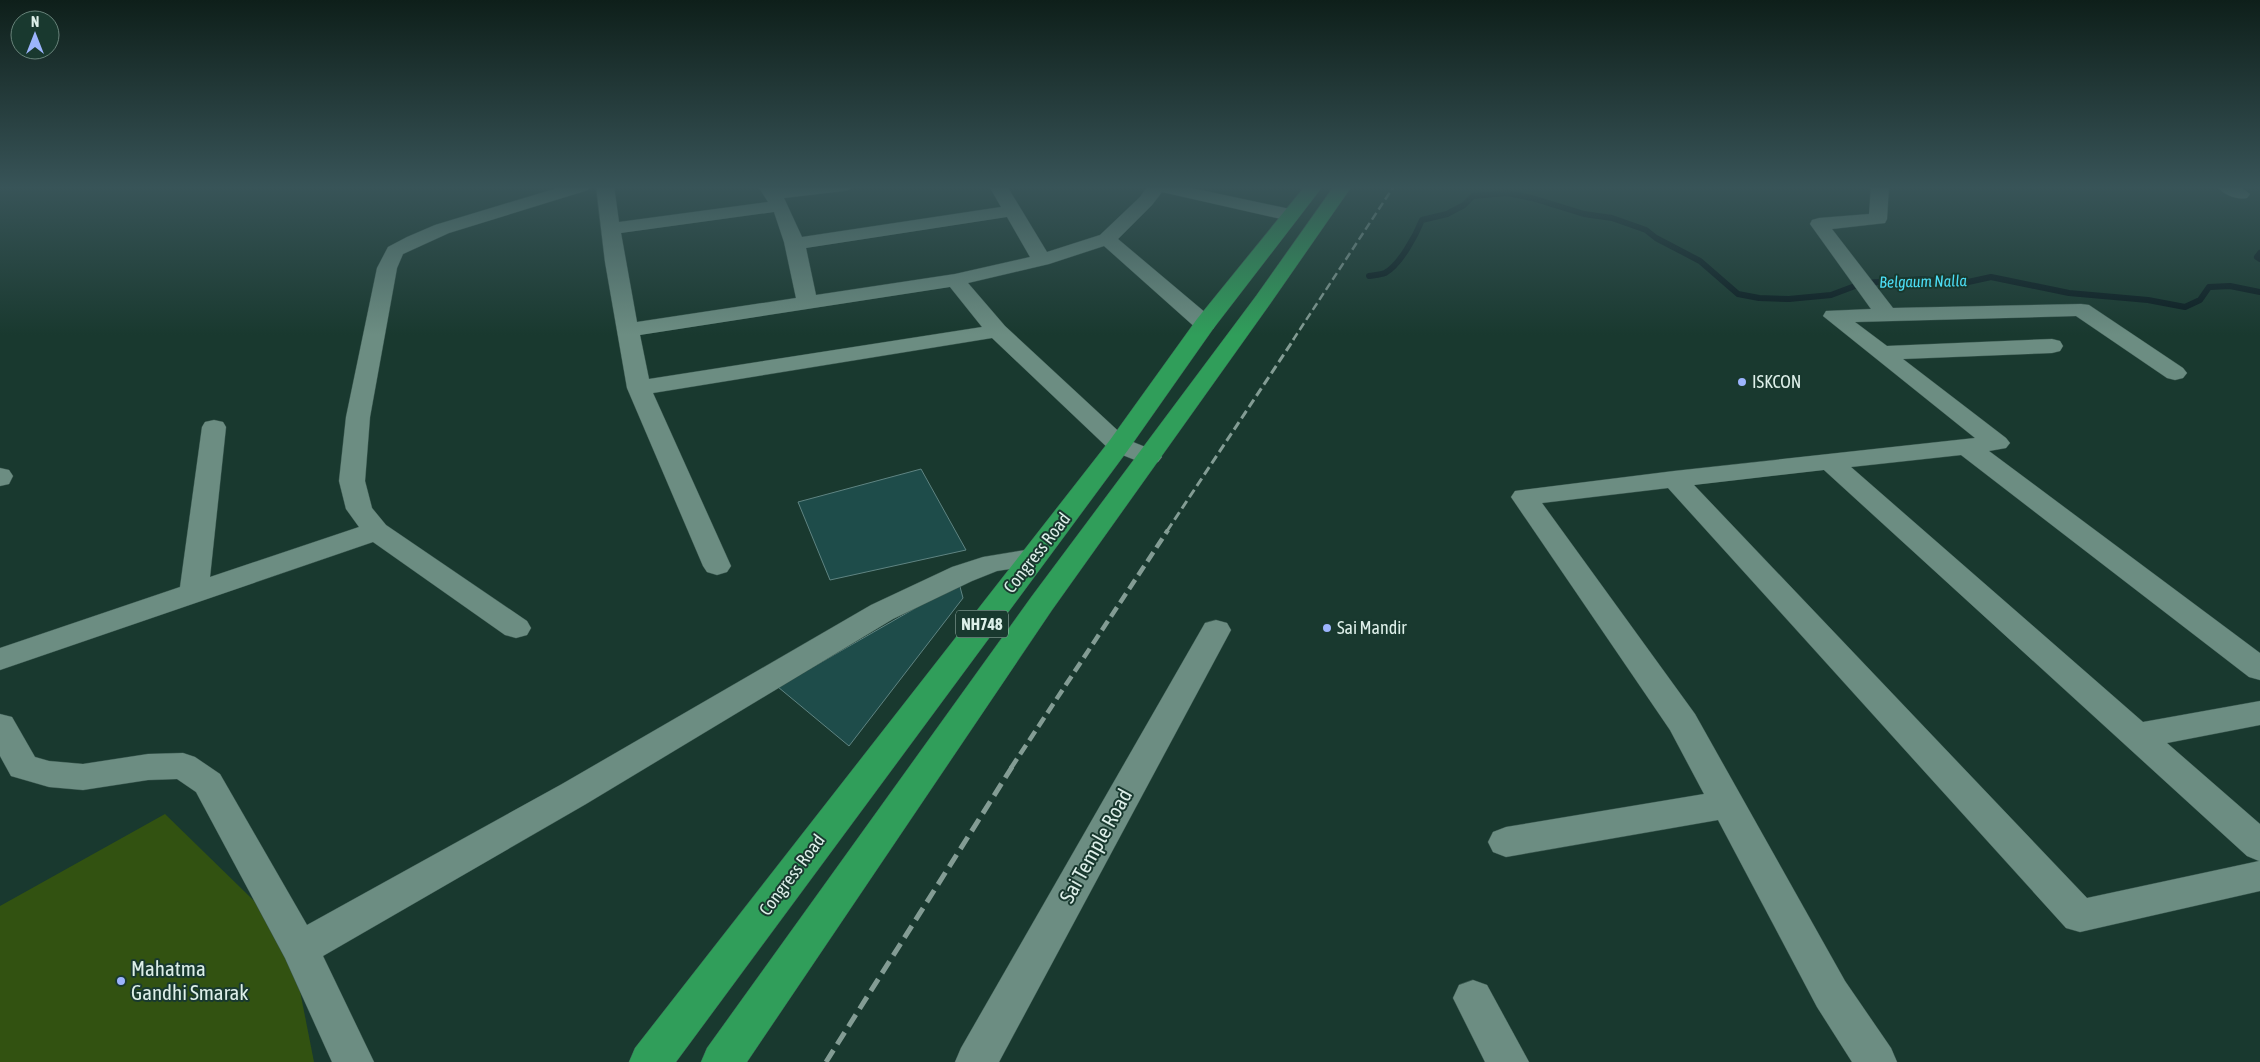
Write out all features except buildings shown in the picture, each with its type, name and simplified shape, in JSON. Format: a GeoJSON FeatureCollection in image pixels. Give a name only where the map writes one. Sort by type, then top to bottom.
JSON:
{"type":"FeatureCollection","features":[{"type":"Feature","properties":{"kind":"highway","name":"Congress Road"},"geometry":{"type":"LineString","coordinates":[[650,1062],[1119,445],[1204,324],[1274,236]]}},
{"type":"Feature","properties":{"kind":"highway","name":"Congress Road"},"geometry":{"type":"LineString","coordinates":[[722,1062],[1042,603],[1307,236]]}},
{"type":"Feature","properties":{"kind":"street"},"geometry":{"type":"LineString","coordinates":[[425,236],[395,251],[387,268],[359,408],[352,482],[358,509],[376,531],[516,628]]}},
{"type":"Feature","properties":{"kind":"street"},"geometry":{"type":"LineString","coordinates":[[612,236],[639,388],[717,566]]}},
{"type":"Feature","properties":{"kind":"street"},"geometry":{"type":"LineString","coordinates":[[792,236],[796,244],[807,303]]}},
{"type":"Feature","properties":{"kind":"street"},"geometry":{"type":"LineString","coordinates":[[796,244],[851,236]]}},
{"type":"Feature","properties":{"kind":"street"},"geometry":{"type":"LineString","coordinates":[[1027,236],[1042,260]]}},
{"type":"Feature","properties":{"kind":"street"},"geometry":{"type":"LineString","coordinates":[[628,330],[955,280],[1042,260],[1107,239],[1111,236]]}},
{"type":"Feature","properties":{"kind":"street"},"geometry":{"type":"LineString","coordinates":[[1828,236],[1887,315]]}},
{"type":"Feature","properties":{"kind":"street"},"geometry":{"type":"LineString","coordinates":[[1107,239],[1204,324]]}},
{"type":"Feature","properties":{"kind":"street"},"geometry":{"type":"LineString","coordinates":[[955,280],[997,331],[1119,445],[1149,457]]}},
{"type":"Feature","properties":{"kind":"street"},"geometry":{"type":"LineString","coordinates":[[1876,1062],[1831,994],[1683,723],[1524,497],[1997,443],[1834,316],[2081,310],[2175,373]]}},
{"type":"Feature","properties":{"kind":"street"},"geometry":{"type":"LineString","coordinates":[[639,388],[997,331]]}},
{"type":"Feature","properties":{"kind":"street"},"geometry":{"type":"LineString","coordinates":[[1881,353],[2052,346]]}},
{"type":"Feature","properties":{"kind":"street"},"geometry":{"type":"LineString","coordinates":[[194,592],[214,428]]}},
{"type":"Feature","properties":{"kind":"street"},"geometry":{"type":"LineString","coordinates":[[1966,446],[2260,669]]}},
{"type":"Feature","properties":{"kind":"street"},"geometry":{"type":"LineString","coordinates":[[1830,462],[2260,846]]}},
{"type":"Feature","properties":{"kind":"street"},"geometry":{"type":"LineString","coordinates":[[1674,480],[2080,916],[2260,876]]}},
{"type":"Feature","properties":{"kind":"street"},"geometry":{"type":"LineString","coordinates":[[0,658],[376,531]]}},
{"type":"Feature","properties":{"kind":"street"},"geometry":{"type":"LineString","coordinates":[[300,949],[574,794],[882,612],[962,574],[993,563],[1032,558]]}},
{"type":"Feature","properties":{"kind":"street","name":"Sai Temple Road"},"geometry":{"type":"LineString","coordinates":[[976,1062],[1216,630]]}},
{"type":"Feature","properties":{"kind":"street"},"geometry":{"type":"LineString","coordinates":[[2137,736],[2260,713]]}},
{"type":"Feature","properties":{"kind":"street"},"geometry":{"type":"LineString","coordinates":[[0,726],[23,767],[49,774],[82,777],[148,767],[183,766],[208,783],[300,949],[354,1062]]}},
{"type":"Feature","properties":{"kind":"street"},"geometry":{"type":"LineString","coordinates":[[1506,842],[1726,804]]}},
{"type":"Feature","properties":{"kind":"street"},"geometry":{"type":"LineString","coordinates":[[1473,998],[1508,1062]]}},
{"type":"Feature","properties":{"kind":"green space"},"geometry":{"type":"Polygon","coordinates":[[[165,814],[289,935],[314,1062],[0,1062],[0,906],[165,814]]]}},
{"type":"Feature","properties":{"kind":"waterway","name":"Belgaum Nalla"},"geometry":{"type":"LineString","coordinates":[[1369,276],[1379,275],[1391,269],[1402,257],[1415,236]]}},
{"type":"Feature","properties":{"kind":"waterway","name":"Belgaum Nalla"},"geometry":{"type":"LineString","coordinates":[[1653,236],[1700,261],[1738,294],[1759,298],[1789,299],[1831,295],[1863,283],[1923,279],[1959,284],[1991,277],[2069,293],[2148,300],[2185,307],[2200,300],[2209,287],[2230,286],[2260,292]]}},
{"type":"Feature","properties":{"kind":"waterway","name":"Belgaum Nalla"},"geometry":{"type":"LineString","coordinates":[[2260,253],[2257,257],[2260,259]]}},
{"type":"Feature","properties":{"kind":"railway"},"geometry":{"type":"LineString","coordinates":[[1293,340],[1361,236]]}},
{"type":"Feature","properties":{"kind":"railway"},"geometry":{"type":"LineString","coordinates":[[1167,531],[1294,339]]}},
{"type":"Feature","properties":{"kind":"railway"},"geometry":{"type":"LineString","coordinates":[[1011,768],[1168,530]]}},
{"type":"Feature","properties":{"kind":"railway"},"geometry":{"type":"LineString","coordinates":[[826,1062],[1012,767]]}},
{"type":"Feature","properties":{"kind":"place","name":"ISKCON"},"geometry":{"type":"Point","coordinates":[1742,382]}},
{"type":"Feature","properties":{"kind":"place","name":"Sai Mandir"},"geometry":{"type":"Point","coordinates":[1327,628]}},
{"type":"Feature","properties":{"kind":"place","name":"Mahatma Gandhi Smarak"},"geometry":{"type":"Point","coordinates":[121,981]}}]}
